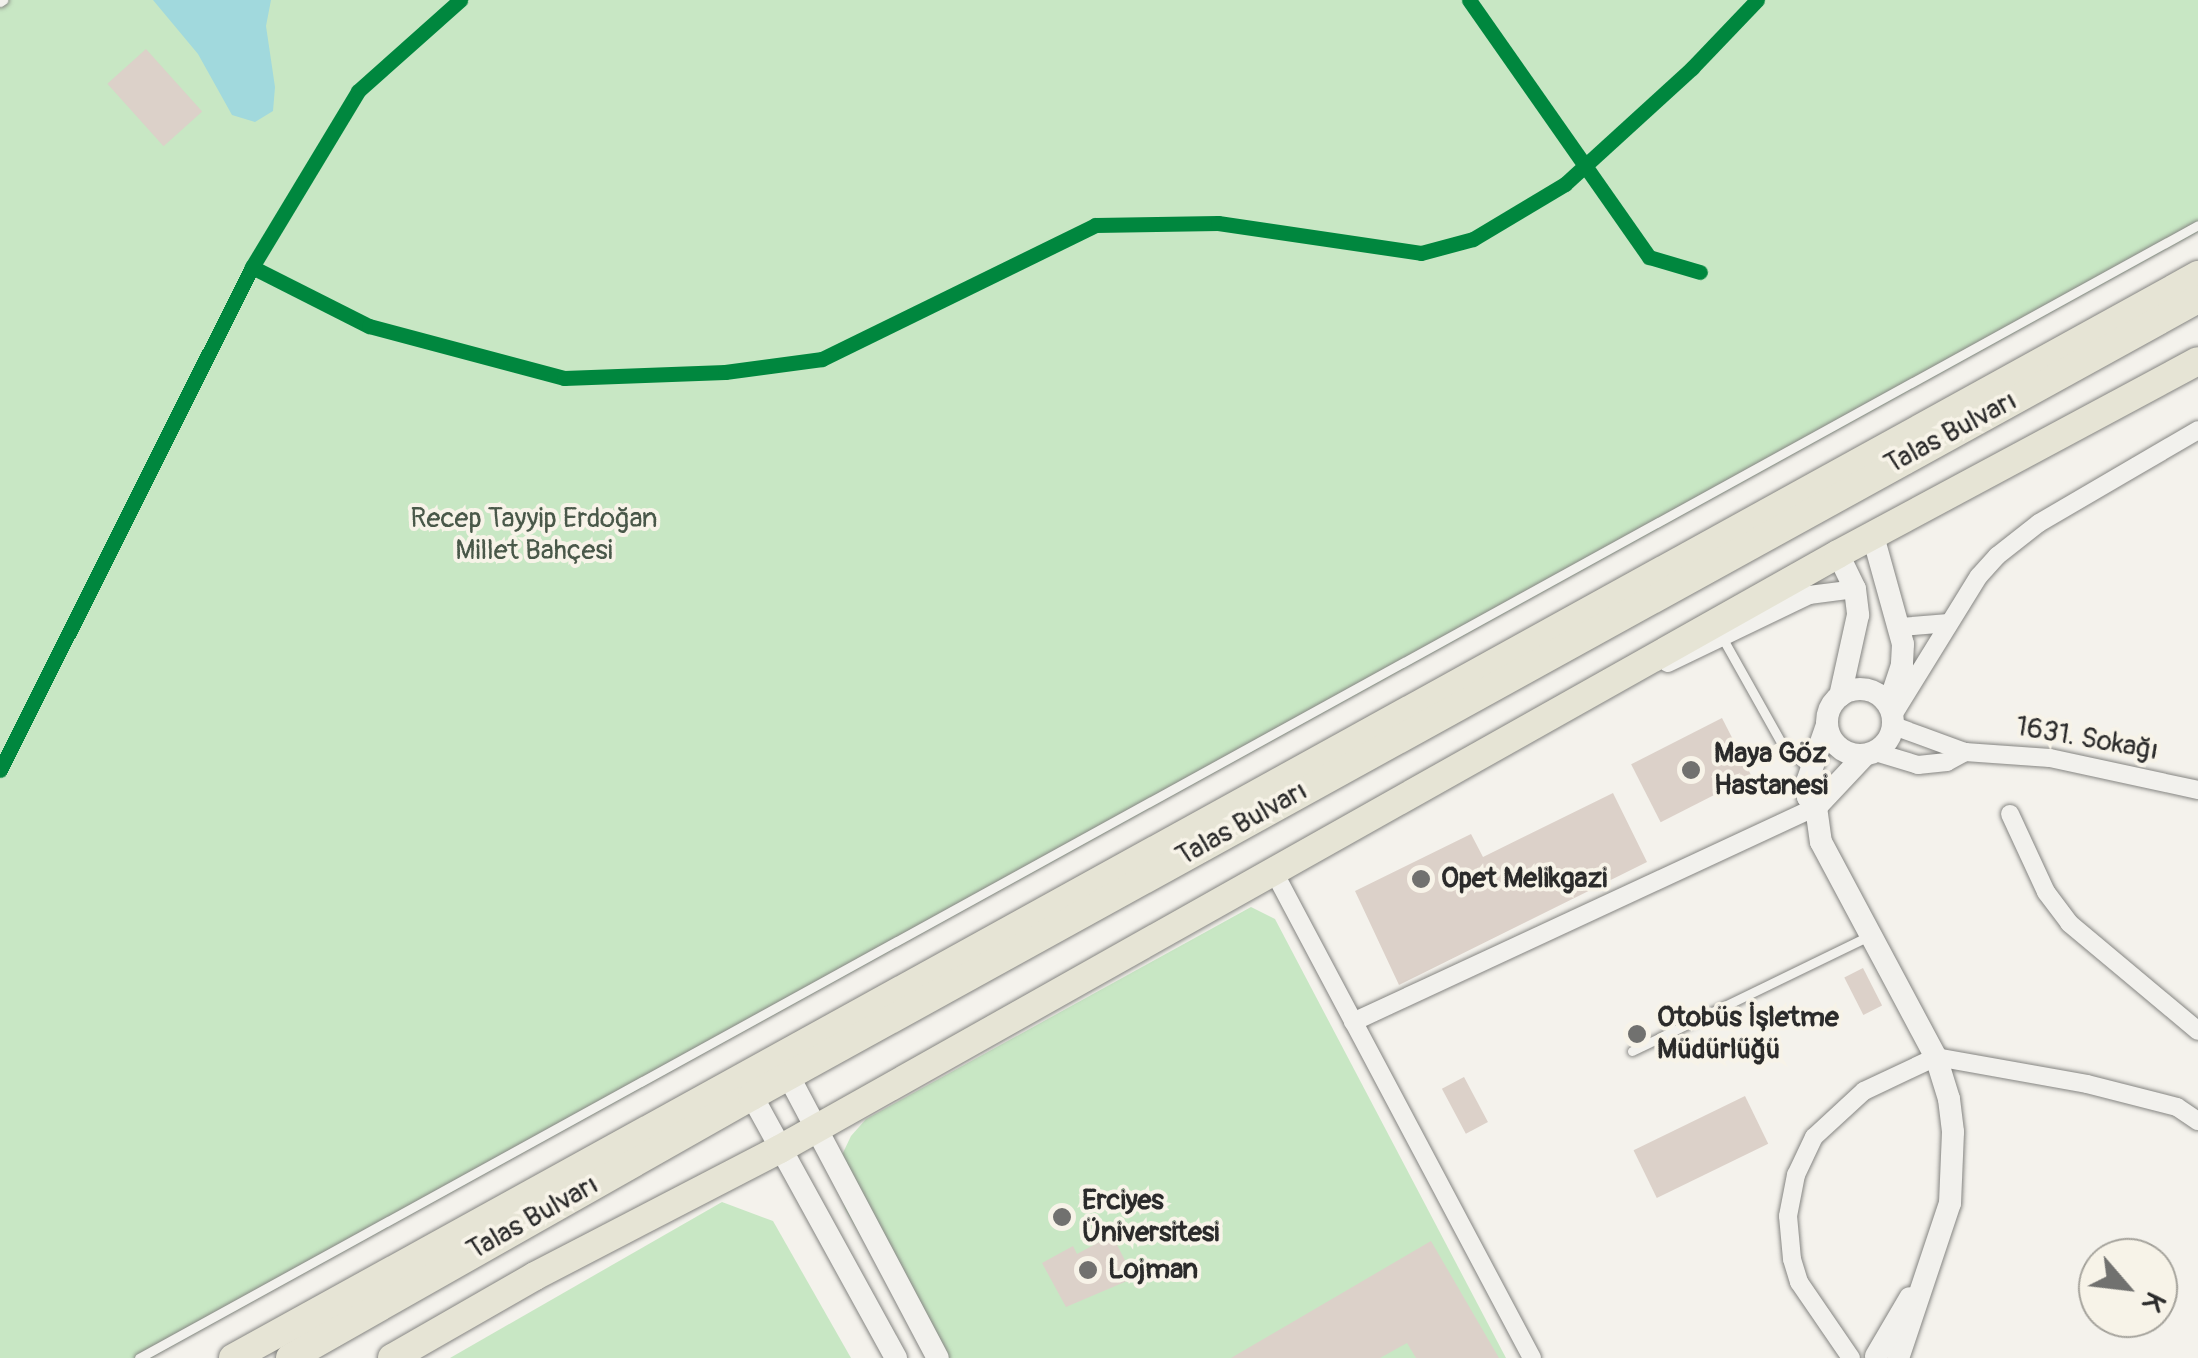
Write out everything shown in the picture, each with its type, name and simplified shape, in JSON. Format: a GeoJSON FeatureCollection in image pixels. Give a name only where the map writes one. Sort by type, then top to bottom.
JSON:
{"type":"FeatureCollection","features":[{"type":"Feature","properties":{"kind":"main road"},"geometry":{"type":"LineString","coordinates":[[233,1358],[2198,275]]}},
{"type":"Feature","properties":{"kind":"main road","name":"Talas Bulvarı"},"geometry":{"type":"LineString","coordinates":[[290,1358],[788,1075],[2198,299]]}},
{"type":"Feature","properties":{"kind":"main road","name":"Talas Bulvarı"},"geometry":{"type":"LineString","coordinates":[[392,1358],[535,1276],[817,1129],[1838,554],[2198,361]]}},
{"type":"Feature","properties":{"kind":"street"},"geometry":{"type":"LineString","coordinates":[[1892,715],[1979,576],[2017,538],[2198,430]]}},
{"type":"Feature","properties":{"kind":"street"},"geometry":{"type":"LineString","coordinates":[[1354,1022],[1816,807],[1890,737],[1902,666],[1900,626],[1873,536]]}},
{"type":"Feature","properties":{"kind":"street"},"geometry":{"type":"LineString","coordinates":[[1838,554],[1855,588],[1857,626],[1840,696],[1808,768],[1808,796],[1816,807],[1821,842],[1936,1057],[1949,1098],[1954,1169],[1941,1237],[1920,1289],[1906,1304],[1881,1357]]}},
{"type":"Feature","properties":{"kind":"street"},"geometry":{"type":"LineString","coordinates":[[1562,710],[1808,595],[1855,588]]}},
{"type":"Feature","properties":{"kind":"street"},"geometry":{"type":"LineString","coordinates":[[1900,626],[1949,623]]}},
{"type":"Feature","properties":{"kind":"street"},"geometry":{"type":"LineString","coordinates":[[1840,696],[1860,689],[1871,690],[1892,715]]}},
{"type":"Feature","properties":{"kind":"street","name":"1631. Sokağı"},"geometry":{"type":"LineString","coordinates":[[1892,715],[1964,752],[2050,758],[2198,790]]}},
{"type":"Feature","properties":{"kind":"street"},"geometry":{"type":"LineString","coordinates":[[1827,724],[1844,751],[1870,754]]}},
{"type":"Feature","properties":{"kind":"street","name":"1631. Sokağı"},"geometry":{"type":"LineString","coordinates":[[1870,754],[1918,764],[1946,762],[1964,752]]}},
{"type":"Feature","properties":{"kind":"street"},"geometry":{"type":"LineString","coordinates":[[2010,814],[2046,892],[2069,923],[2198,1031]]}},
{"type":"Feature","properties":{"kind":"street"},"geometry":{"type":"LineString","coordinates":[[1274,872],[1532,1358]]}},
{"type":"Feature","properties":{"kind":"street"},"geometry":{"type":"LineString","coordinates":[[1852,1358],[1800,1282],[1788,1238],[1791,1192],[1814,1137],[1844,1105],[1888,1076],[1936,1057],[2087,1084],[2176,1108],[2198,1122]]}},
{"type":"Feature","properties":{"kind":"street"},"geometry":{"type":"LineString","coordinates":[[788,1075],[938,1358]]}},
{"type":"Feature","properties":{"kind":"street"},"geometry":{"type":"LineString","coordinates":[[752,1096],[896,1358]]}},
{"type":"Feature","properties":{"kind":"lane"},"geometry":{"type":"LineString","coordinates":[[139,1358],[2198,225]]}},
{"type":"Feature","properties":{"kind":"lane"},"geometry":{"type":"LineString","coordinates":[[1723,638],[1783,746],[1808,768]]}},
{"type":"Feature","properties":{"kind":"lane"},"geometry":{"type":"LineString","coordinates":[[1632,1051],[1872,935]]}},
{"type":"Feature","properties":{"kind":"green space","name":"Recep Tayyip Erdoğan Millet Bahçesi"},"geometry":{"type":"Polygon","coordinates":[[[0,0],[2198,0],[2198,232],[151,1358],[0,1358],[0,0]]]}},
{"type":"Feature","properties":{"kind":"green space","name":"Erciyes Üniversitesi"},"geometry":{"type":"Polygon","coordinates":[[[1251,907],[1275,919],[1506,1358],[932,1358],[845,1209],[838,1180],[841,1157],[851,1136],[866,1119],[1251,907]]]}},
{"type":"Feature","properties":{"kind":"green space"},"geometry":{"type":"Polygon","coordinates":[[[722,1202],[773,1221],[851,1358],[450,1358],[722,1202]]]}},
{"type":"Feature","properties":{"kind":"water"},"geometry":{"type":"Polygon","coordinates":[[[153,0],[271,0],[266,26],[275,87],[273,111],[255,122],[232,115],[198,54],[153,0]]]}},
{"type":"Feature","properties":{"kind":"building"},"geometry":{"type":"Polygon","coordinates":[[[146,49],[202,111],[164,146],[107,84],[146,49]]]}},
{"type":"Feature","properties":{"kind":"building","name":"Maya Göz Hastanesi"},"geometry":{"type":"Polygon","coordinates":[[[1722,718],[1752,776],[1661,822],[1631,764],[1722,718]]]}},
{"type":"Feature","properties":{"kind":"building"},"geometry":{"type":"Polygon","coordinates":[[[1613,793],[1647,862],[1399,985],[1355,891],[1471,834],[1483,857],[1613,793]]]}},
{"type":"Feature","properties":{"kind":"building"},"geometry":{"type":"Polygon","coordinates":[[[1863,968],[1882,1005],[1863,1015],[1844,978],[1863,968]]]}},
{"type":"Feature","properties":{"kind":"building"},"geometry":{"type":"Polygon","coordinates":[[[1464,1077],[1488,1122],[1466,1134],[1442,1089],[1464,1077]]]}},
{"type":"Feature","properties":{"kind":"building"},"geometry":{"type":"Polygon","coordinates":[[[1745,1096],[1768,1144],[1657,1198],[1634,1150],[1745,1096]]]}},
{"type":"Feature","properties":{"kind":"building","name":"Lojman"},"geometry":{"type":"Polygon","coordinates":[[[1112,1235],[1134,1278],[1066,1307],[1042,1263],[1073,1246],[1077,1254],[1112,1235]]]}},
{"type":"Feature","properties":{"kind":"building"},"geometry":{"type":"Polygon","coordinates":[[[1431,1241],[1499,1358],[1416,1358],[1407,1343],[1380,1358],[1231,1358],[1431,1241]]]}},
{"type":"Feature","properties":{"kind":"cycle path"},"geometry":{"type":"LineString","coordinates":[[0,770],[252,267],[358,91],[460,0]]}},
{"type":"Feature","properties":{"kind":"cycle path"},"geometry":{"type":"LineString","coordinates":[[1469,0],[1649,257],[1700,272]]}},
{"type":"Feature","properties":{"kind":"cycle path"},"geometry":{"type":"LineString","coordinates":[[252,267],[369,326],[564,378],[725,372],[822,359],[1095,225],[1218,223],[1421,253],[1473,239],[1565,184],[1692,68],[1757,0]]}},
{"type":"Feature","properties":{"kind":"place","name":"Maya Göz Hastanesi"},"geometry":{"type":"Point","coordinates":[1691,770]}},
{"type":"Feature","properties":{"kind":"place","name":"Opet Melikgazi"},"geometry":{"type":"Point","coordinates":[1421,879]}},
{"type":"Feature","properties":{"kind":"place","name":"Otobüs İşletme Müdürlüğü"},"geometry":{"type":"Point","coordinates":[1637,1034]}},
{"type":"Feature","properties":{"kind":"place","name":"Erciyes Üniversitesi"},"geometry":{"type":"Point","coordinates":[1062,1217]}},
{"type":"Feature","properties":{"kind":"place","name":"Lojman"},"geometry":{"type":"Point","coordinates":[1088,1270]}}]}
